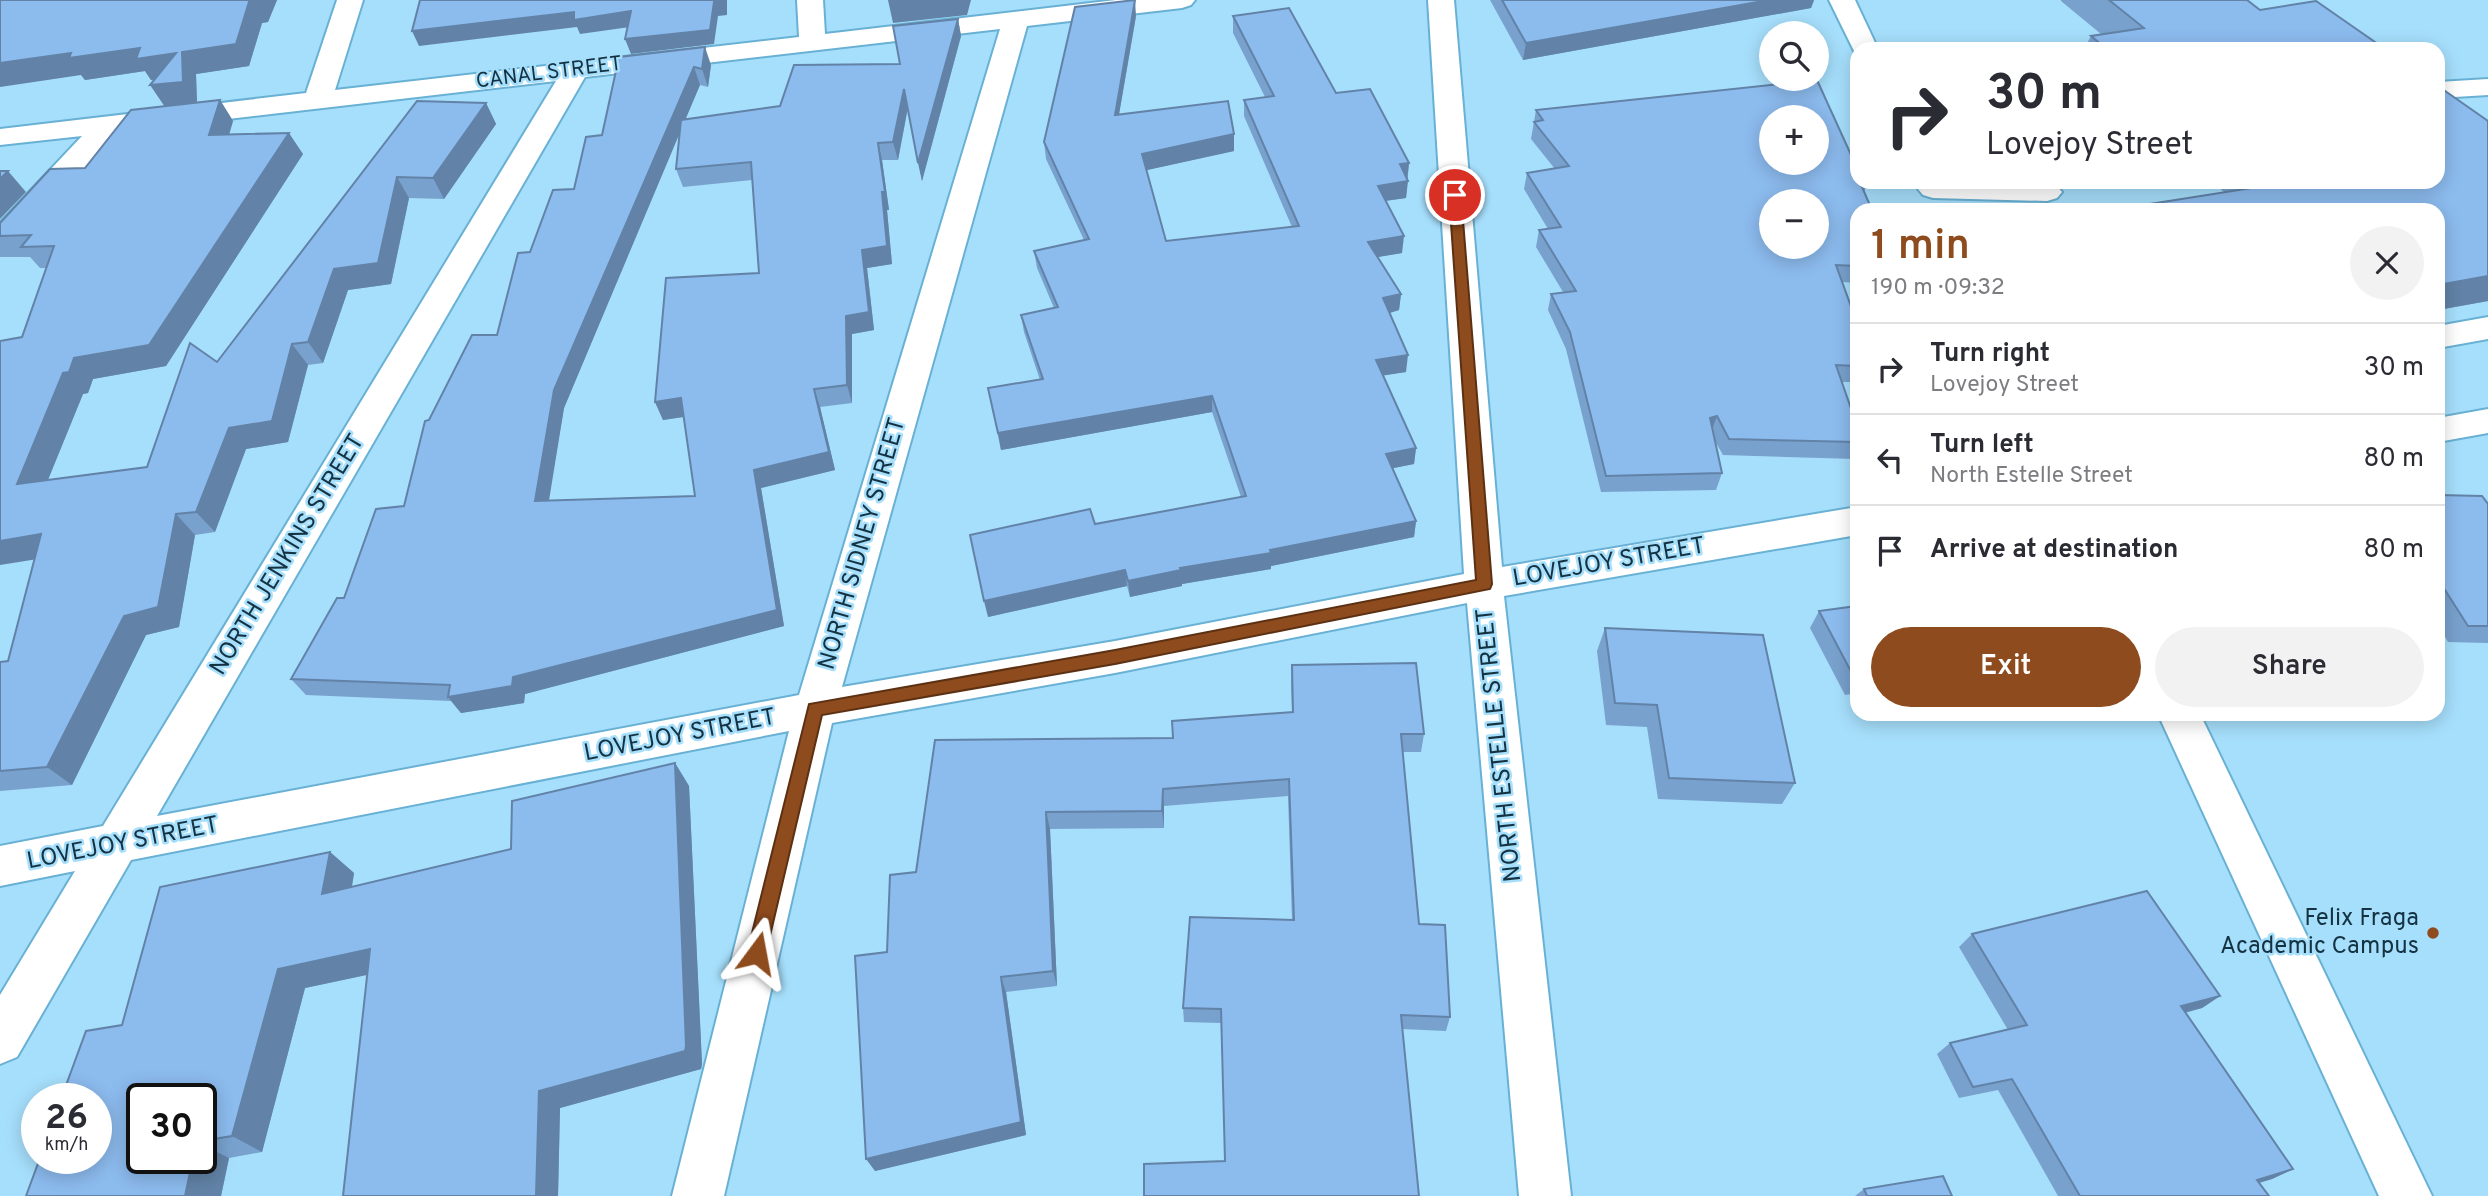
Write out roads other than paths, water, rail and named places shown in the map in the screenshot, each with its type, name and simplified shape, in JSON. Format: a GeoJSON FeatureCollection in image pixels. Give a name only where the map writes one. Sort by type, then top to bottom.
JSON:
{"type":"FeatureCollection","features":[{"type":"Feature","properties":{"kind":"street"},"geometry":{"type":"LineString","coordinates":[[317,102],[350,0]]}},
{"type":"Feature","properties":{"kind":"street"},"geometry":{"type":"LineString","coordinates":[[810,0],[812,42]]}},
{"type":"Feature","properties":{"kind":"street","name":"CANAL STREET"},"geometry":{"type":"LineString","coordinates":[[0,137],[1182,0]]}},
{"type":"Feature","properties":{"kind":"street","name":"NORTH ESTELLE STREET"},"geometry":{"type":"LineString","coordinates":[[1441,0],[1484,584],[1545,1196]]}},
{"type":"Feature","properties":{"kind":"street"},"geometry":{"type":"LineString","coordinates":[[1842,0],[1863,42]]}},
{"type":"Feature","properties":{"kind":"street","name":"NORTH SIDNEY STREET"},"geometry":{"type":"LineString","coordinates":[[698,1196],[815,709],[1016,19]]}},
{"type":"Feature","properties":{"kind":"street","name":"NORTH JENKINS STREET"},"geometry":{"type":"LineString","coordinates":[[0,1040],[576,70]]}},
{"type":"Feature","properties":{"kind":"street"},"geometry":{"type":"LineString","coordinates":[[2445,90],[2488,87]]}},
{"type":"Feature","properties":{"kind":"street"},"geometry":{"type":"LineString","coordinates":[[2445,97],[2468,118]]}},
{"type":"Feature","properties":{"kind":"street"},"geometry":{"type":"LineString","coordinates":[[0,241],[108,125]]}},
{"type":"Feature","properties":{"kind":"street"},"geometry":{"type":"LineString","coordinates":[[1935,194],[2048,195]]}},
{"type":"Feature","properties":{"kind":"street"},"geometry":{"type":"LineString","coordinates":[[2445,336],[2488,328]]}},
{"type":"Feature","properties":{"kind":"street"},"geometry":{"type":"LineString","coordinates":[[2445,429],[2488,421]]}},
{"type":"Feature","properties":{"kind":"street","name":"LOVEJOY STREET"},"geometry":{"type":"LineString","coordinates":[[0,866],[115,846],[815,709],[1115,657],[1484,584],[1850,522]]}},
{"type":"Feature","properties":{"kind":"street"},"geometry":{"type":"LineString","coordinates":[[2182,721],[2406,1196]]}},
{"type":"Feature","properties":{"kind":"place","name":"Felix Fraga Academic Campus"},"geometry":{"type":"Point","coordinates":[2433,933]}}]}
